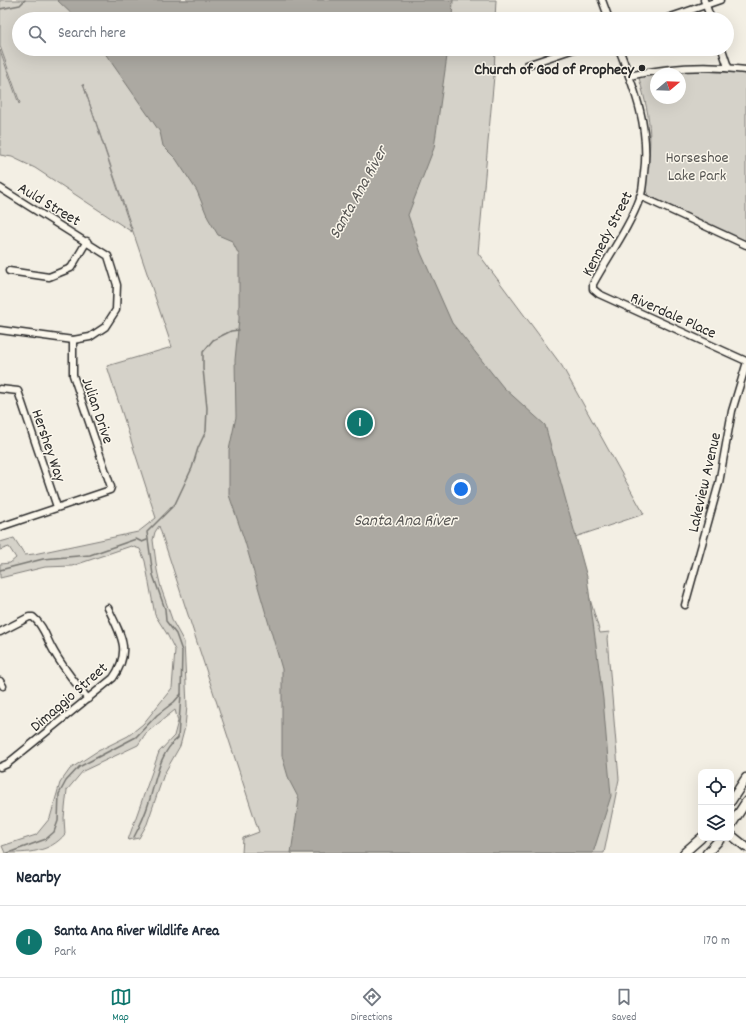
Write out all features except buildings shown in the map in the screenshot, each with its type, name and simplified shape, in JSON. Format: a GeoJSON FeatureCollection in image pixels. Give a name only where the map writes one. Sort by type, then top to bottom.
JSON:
{"type":"FeatureCollection","features":[{"type":"Feature","properties":{"kind":"main road"},"geometry":{"type":"LineString","coordinates":[[734,796],[746,778]]}},
{"type":"Feature","properties":{"kind":"main road"},"geometry":{"type":"LineString","coordinates":[[734,820],[746,802]]}},
{"type":"Feature","properties":{"kind":"main road"},"geometry":{"type":"LineString","coordinates":[[734,837],[746,846]]}},
{"type":"Feature","properties":{"kind":"main road"},"geometry":{"type":"LineString","coordinates":[[684,853],[698,841]]}},
{"type":"Feature","properties":{"kind":"main road"},"geometry":{"type":"LineString","coordinates":[[707,853],[719,841]]}},
{"type":"Feature","properties":{"kind":"street"},"geometry":{"type":"LineString","coordinates":[[602,0],[606,12]]}},
{"type":"Feature","properties":{"kind":"street"},"geometry":{"type":"LineString","coordinates":[[681,12],[705,2],[720,0]]}},
{"type":"Feature","properties":{"kind":"street"},"geometry":{"type":"LineString","coordinates":[[705,2],[709,12]]}},
{"type":"Feature","properties":{"kind":"street"},"geometry":{"type":"LineString","coordinates":[[527,65],[553,56]]}},
{"type":"Feature","properties":{"kind":"street","name":"Kennedy Street"},"geometry":{"type":"LineString","coordinates":[[593,289],[593,284],[615,249],[640,196],[645,166],[645,130],[636,94],[622,56]]}},
{"type":"Feature","properties":{"kind":"street"},"geometry":{"type":"LineString","coordinates":[[724,56],[728,67]]}},
{"type":"Feature","properties":{"kind":"street"},"geometry":{"type":"LineString","coordinates":[[629,76],[673,67],[728,67],[746,70]]}},
{"type":"Feature","properties":{"kind":"street","name":"Auld Street"},"geometry":{"type":"LineString","coordinates":[[0,188],[87,241],[108,256],[117,285],[116,310],[105,327],[90,337],[73,340]]}},
{"type":"Feature","properties":{"kind":"street"},"geometry":{"type":"LineString","coordinates":[[640,196],[746,245]]}},
{"type":"Feature","properties":{"kind":"street"},"geometry":{"type":"LineString","coordinates":[[9,271],[27,275],[49,276],[71,268],[87,241]]}},
{"type":"Feature","properties":{"kind":"street","name":"Riverdale Place"},"geometry":{"type":"LineString","coordinates":[[593,289],[599,294],[746,361]]}},
{"type":"Feature","properties":{"kind":"street"},"geometry":{"type":"LineString","coordinates":[[0,330],[73,340]]}},
{"type":"Feature","properties":{"kind":"street","name":"Julian Drive"},"geometry":{"type":"LineString","coordinates":[[57,507],[110,490],[111,487],[73,375],[73,340]]}},
{"type":"Feature","properties":{"kind":"street","name":"Lakeview Avenue"},"geometry":{"type":"LineString","coordinates":[[685,605],[719,483],[732,411],[746,365]]}},
{"type":"Feature","properties":{"kind":"street","name":"Hershey Way"},"geometry":{"type":"LineString","coordinates":[[0,389],[18,391],[57,507]]}},
{"type":"Feature","properties":{"kind":"street"},"geometry":{"type":"LineString","coordinates":[[0,527],[57,507]]}},
{"type":"Feature","properties":{"kind":"street","name":"Dimaggio Street"},"geometry":{"type":"LineString","coordinates":[[0,767],[7,764],[88,699],[113,678],[121,667],[124,653],[122,637],[108,608]]}},
{"type":"Feature","properties":{"kind":"street"},"geometry":{"type":"LineString","coordinates":[[0,632],[29,617],[33,617],[39,622],[62,665],[88,699]]}},
{"type":"Feature","properties":{"kind":"green space","name":"Santa Ana River"},"geometry":{"type":"Polygon","coordinates":[[[0,0],[496,0],[495,12],[12,12],[12,56],[495,56],[478,253],[562,366],[644,514],[572,538],[600,633],[610,632],[607,638],[619,779],[604,853],[242,853],[243,838],[259,832],[159,526],[155,532],[153,540],[157,570],[161,588],[173,622],[184,642],[187,706],[185,727],[180,746],[164,774],[147,824],[139,838],[128,840],[159,752],[174,736],[178,721],[175,710],[146,733],[138,745],[83,771],[67,790],[64,818],[65,834],[59,840],[52,845],[37,851],[5,853],[2,846],[36,835],[50,818],[60,783],[70,769],[96,752],[128,736],[143,724],[172,688],[175,650],[155,615],[145,561],[140,549],[131,546],[72,566],[45,567],[0,578],[0,564],[10,563],[16,558],[9,547],[0,550],[0,542],[14,538],[25,555],[34,554],[138,532],[156,518],[107,366],[172,347],[83,84],[132,232],[35,168],[12,157],[0,155],[0,50],[19,104],[20,103],[0,46],[0,0]]]}},
{"type":"Feature","properties":{"kind":"green space","name":"Horseshoe Lake Park"},"geometry":{"type":"Polygon","coordinates":[[[686,70],[746,73],[746,242],[649,196],[644,188],[649,158],[650,133],[647,108],[639,78],[650,75],[650,104],[686,104],[686,70]]]}},
{"type":"Feature","properties":{"kind":"water"},"geometry":{"type":"Polygon","coordinates":[[[57,0],[453,0],[452,12],[70,12],[57,0]]]}},
{"type":"Feature","properties":{"kind":"water","name":"Santa Ana River"},"geometry":{"type":"Polygon","coordinates":[[[107,56],[447,56],[434,148],[408,215],[421,253],[452,323],[503,387],[545,425],[587,577],[603,699],[611,796],[593,853],[291,853],[299,799],[289,780],[282,756],[282,669],[245,542],[229,495],[229,450],[236,417],[235,360],[239,319],[239,255],[232,241],[218,235],[208,218],[197,191],[176,159],[163,146],[160,132],[107,56]]]}},
{"type":"Feature","properties":{"kind":"waterway"},"geometry":{"type":"LineString","coordinates":[[0,9],[20,5],[25,0]]}},
{"type":"Feature","properties":{"kind":"waterway"},"geometry":{"type":"LineString","coordinates":[[8,853],[46,839],[54,832],[58,821],[59,794],[66,781],[79,767],[136,737],[157,715],[174,702],[181,694],[182,651],[176,634],[166,621],[165,609],[153,575],[147,532],[175,504],[192,468],[198,448],[206,431],[207,408],[203,369],[203,352],[213,340],[231,331],[239,330]]}},
{"type":"Feature","properties":{"kind":"waterway"},"geometry":{"type":"LineString","coordinates":[[0,570],[43,559],[90,555],[136,539],[142,542],[147,540]]}},
{"type":"Feature","properties":{"kind":"waterway"},"geometry":{"type":"LineString","coordinates":[[134,837],[146,811],[162,759],[166,751],[178,738],[181,694]]}},
{"type":"Feature","properties":{"kind":"place","name":"Church of God of Prophecy"},"geometry":{"type":"Point","coordinates":[642,68]}},
{"type":"Feature","properties":{"kind":"place","name":"Santa Ana River Wildlife Area"},"geometry":{"type":"Point","coordinates":[360,423]}}]}
